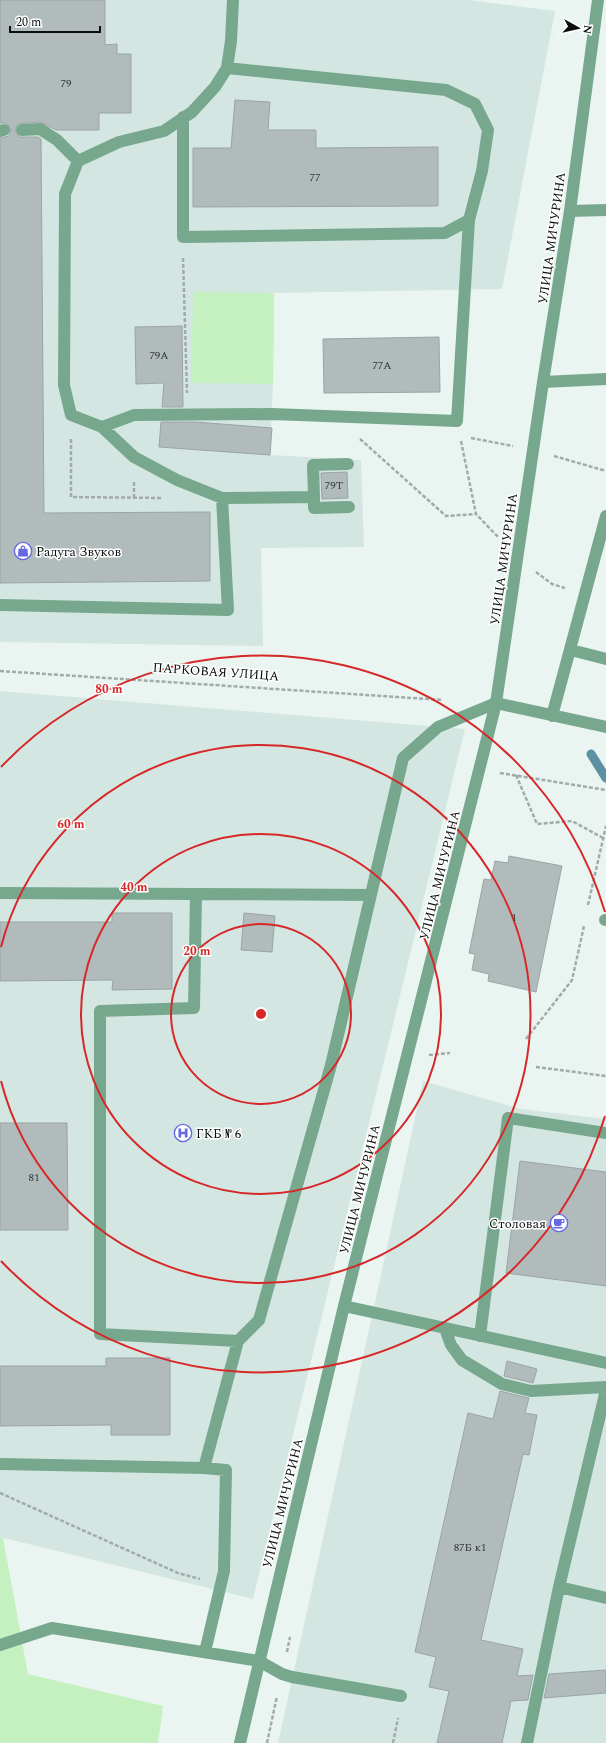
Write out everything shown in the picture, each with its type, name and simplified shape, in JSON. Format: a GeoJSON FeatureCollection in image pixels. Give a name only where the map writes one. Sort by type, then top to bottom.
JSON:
{"type":"FeatureCollection","features":[{"type":"Feature","properties":{"kind":"street"},"geometry":{"type":"LineString","coordinates":[[233,0],[231,41],[227,68],[215,87],[192,112],[164,131],[119,142],[78,161],[65,194],[64,385],[71,415],[102,427],[134,457],[177,480],[222,498],[314,497]]}},
{"type":"Feature","properties":{"kind":"street","name":"УЛИЦА МИЧУРИНА"},"geometry":{"type":"LineString","coordinates":[[240,1743],[344,1306],[496,703],[542,382],[570,211],[598,0]]}},
{"type":"Feature","properties":{"kind":"street"},"geometry":{"type":"LineString","coordinates":[[102,427],[134,415],[188,414],[272,414],[457,421],[469,220],[482,171],[488,130],[475,104],[446,90],[227,68]]}},
{"type":"Feature","properties":{"kind":"street"},"geometry":{"type":"LineString","coordinates":[[183,117],[183,237],[445,233],[469,220]]}},
{"type":"Feature","properties":{"kind":"street"},"geometry":{"type":"LineString","coordinates":[[22,130],[40,129],[58,140],[78,161]]}},
{"type":"Feature","properties":{"kind":"street"},"geometry":{"type":"LineString","coordinates":[[570,211],[606,210]]}},
{"type":"Feature","properties":{"kind":"street"},"geometry":{"type":"LineString","coordinates":[[542,382],[606,379]]}},
{"type":"Feature","properties":{"kind":"street"},"geometry":{"type":"LineString","coordinates":[[348,464],[313,465],[314,508],[349,507]]}},
{"type":"Feature","properties":{"kind":"street"},"geometry":{"type":"LineString","coordinates":[[0,605],[228,610],[222,498]]}},
{"type":"Feature","properties":{"kind":"street"},"geometry":{"type":"LineString","coordinates":[[552,716],[606,516]]}},
{"type":"Feature","properties":{"kind":"street"},"geometry":{"type":"LineString","coordinates":[[571,650],[606,659]]}},
{"type":"Feature","properties":{"kind":"street"},"geometry":{"type":"LineString","coordinates":[[204,1468],[238,1342],[259,1320],[332,1065],[403,758],[438,726],[496,703],[606,727]]}},
{"type":"Feature","properties":{"kind":"street"},"geometry":{"type":"LineString","coordinates":[[0,893],[371,894]]}},
{"type":"Feature","properties":{"kind":"street"},"geometry":{"type":"LineString","coordinates":[[196,894],[194,1008],[100,1011],[100,1334],[238,1342]]}},
{"type":"Feature","properties":{"kind":"street"},"geometry":{"type":"LineString","coordinates":[[480,1336],[508,1118],[606,1133]]}},
{"type":"Feature","properties":{"kind":"street"},"geometry":{"type":"LineString","coordinates":[[344,1306],[606,1363]]}},
{"type":"Feature","properties":{"kind":"street"},"geometry":{"type":"LineString","coordinates":[[445,1329],[451,1345],[462,1360],[502,1384],[531,1391],[606,1387]]}},
{"type":"Feature","properties":{"kind":"street"},"geometry":{"type":"LineString","coordinates":[[527,1743],[559,1587],[606,1390]]}},
{"type":"Feature","properties":{"kind":"street"},"geometry":{"type":"LineString","coordinates":[[0,1464],[204,1468],[226,1470],[224,1571],[206,1652]]}},
{"type":"Feature","properties":{"kind":"street"},"geometry":{"type":"LineString","coordinates":[[559,1587],[606,1598]]}},
{"type":"Feature","properties":{"kind":"street"},"geometry":{"type":"LineString","coordinates":[[0,1645],[52,1628],[259,1661],[282,1674],[292,1677],[401,1696]]}},
{"type":"Feature","properties":{"kind":"path"},"geometry":{"type":"LineString","coordinates":[[183,237],[188,414]]}},
{"type":"Feature","properties":{"kind":"path"},"geometry":{"type":"LineString","coordinates":[[71,415],[71,497],[166,498]]}},
{"type":"Feature","properties":{"kind":"path"},"geometry":{"type":"LineString","coordinates":[[334,416],[446,516],[476,514]]}},
{"type":"Feature","properties":{"kind":"path"},"geometry":{"type":"LineString","coordinates":[[457,421],[476,514],[518,557]]}},
{"type":"Feature","properties":{"kind":"path","name":"ПАРКОВАЯ УЛИЦА"},"geometry":{"type":"LineString","coordinates":[[0,671],[431,699]]}},
{"type":"Feature","properties":{"kind":"path"},"geometry":{"type":"LineString","coordinates":[[496,772],[606,790]]}},
{"type":"Feature","properties":{"kind":"path"},"geometry":{"type":"LineString","coordinates":[[516,775],[537,824],[572,821],[603,838]]}},
{"type":"Feature","properties":{"kind":"path"},"geometry":{"type":"LineString","coordinates":[[588,908],[606,826]]}},
{"type":"Feature","properties":{"kind":"path"},"geometry":{"type":"LineString","coordinates":[[526,1039],[572,980],[584,923]]}},
{"type":"Feature","properties":{"kind":"path"},"geometry":{"type":"LineString","coordinates":[[422,1054],[432,1055],[450,1053]]}},
{"type":"Feature","properties":{"kind":"path"},"geometry":{"type":"LineString","coordinates":[[536,1067],[606,1076]]}},
{"type":"Feature","properties":{"kind":"path"},"geometry":{"type":"LineString","coordinates":[[0,1492],[178,1573],[222,1585]]}},
{"type":"Feature","properties":{"kind":"shaded area"},"geometry":{"type":"Polygon","coordinates":[[[0,0],[469,0],[555,11],[502,289],[274,293],[273,384],[270,455],[361,460],[364,547],[261,548],[263,646],[0,642],[0,0]],[[135,327],[137,384],[183,383],[182,327],[135,327]]]}},
{"type":"Feature","properties":{"kind":"shaded area","name":"ГКБ № 6"},"geometry":{"type":"Polygon","coordinates":[[[0,691],[465,729],[253,1599],[0,1537],[0,691]]]}},
{"type":"Feature","properties":{"kind":"shaded area"},"geometry":{"type":"Polygon","coordinates":[[[423,1081],[521,1109],[606,1119],[606,1743],[278,1743],[423,1081]]]}},
{"type":"Feature","properties":{"kind":"green space"},"geometry":{"type":"Polygon","coordinates":[[[193,292],[274,293],[273,384],[191,383],[193,292]]]}},
{"type":"Feature","properties":{"kind":"green space"},"geometry":{"type":"Polygon","coordinates":[[[0,1537],[3,1538],[28,1674],[163,1706],[158,1743],[0,1743],[0,1537]]]}},
{"type":"Feature","properties":{"kind":"building"},"geometry":{"type":"Polygon","coordinates":[[[0,0],[105,0],[105,45],[117,44],[117,54],[131,54],[131,113],[99,113],[99,130],[56,130],[40,122],[18,124],[15,130],[19,137],[38,137],[41,139],[44,513],[210,512],[210,581],[0,583],[0,138],[9,136],[11,129],[6,123],[0,123],[0,0]]]}},
{"type":"Feature","properties":{"kind":"building"},"geometry":{"type":"Polygon","coordinates":[[[235,100],[270,102],[268,130],[316,130],[316,148],[438,147],[438,206],[193,207],[193,148],[231,148],[235,100]]]}},
{"type":"Feature","properties":{"kind":"building"},"geometry":{"type":"Polygon","coordinates":[[[182,326],[183,407],[162,407],[164,383],[136,384],[135,327],[182,326]]]}},
{"type":"Feature","properties":{"kind":"building"},"geometry":{"type":"Polygon","coordinates":[[[439,337],[440,392],[324,393],[323,339],[439,337]]]}},
{"type":"Feature","properties":{"kind":"building"},"geometry":{"type":"Polygon","coordinates":[[[161,422],[196,422],[272,428],[270,455],[159,447],[161,422]]]}},
{"type":"Feature","properties":{"kind":"building"},"geometry":{"type":"Polygon","coordinates":[[[347,472],[348,498],[322,499],[321,473],[347,472]]]}},
{"type":"Feature","properties":{"kind":"building"},"geometry":{"type":"Polygon","coordinates":[[[509,856],[562,866],[536,992],[488,981],[489,974],[472,970],[475,954],[469,953],[484,879],[491,880],[495,861],[508,863],[509,856]]]}},
{"type":"Feature","properties":{"kind":"building"},"geometry":{"type":"Polygon","coordinates":[[[112,913],[172,913],[172,989],[112,990],[113,980],[0,981],[0,922],[112,922],[112,913]]]}},
{"type":"Feature","properties":{"kind":"building"},"geometry":{"type":"Polygon","coordinates":[[[244,913],[275,916],[272,952],[241,950],[244,913]]]}},
{"type":"Feature","properties":{"kind":"building"},"geometry":{"type":"Polygon","coordinates":[[[0,1123],[67,1123],[68,1230],[0,1230],[0,1123]]]}},
{"type":"Feature","properties":{"kind":"building","name":"Столовая"},"geometry":{"type":"Polygon","coordinates":[[[520,1161],[606,1172],[606,1286],[506,1273],[520,1161]]]}},
{"type":"Feature","properties":{"kind":"building"},"geometry":{"type":"Polygon","coordinates":[[[106,1358],[170,1358],[170,1435],[111,1435],[111,1425],[0,1426],[0,1366],[106,1366],[106,1358]]]}},
{"type":"Feature","properties":{"kind":"building"},"geometry":{"type":"Polygon","coordinates":[[[507,1361],[537,1369],[533,1383],[504,1376],[507,1361]]]}},
{"type":"Feature","properties":{"kind":"building"},"geometry":{"type":"Polygon","coordinates":[[[500,1391],[529,1398],[525,1413],[537,1415],[529,1455],[523,1454],[481,1640],[523,1649],[517,1676],[533,1675],[528,1700],[511,1701],[502,1743],[437,1743],[449,1691],[429,1687],[436,1657],[415,1652],[468,1413],[493,1419],[500,1391]]]}},
{"type":"Feature","properties":{"kind":"building"},"geometry":{"type":"Polygon","coordinates":[[[606,1670],[606,1693],[544,1698],[549,1674],[606,1670]]]}},
{"type":"Feature","properties":{"kind":"waterway"},"geometry":{"type":"LineString","coordinates":[[591,754],[606,778]]}},
{"type":"Feature","properties":{"kind":"place","name":"Радуга Звуков"},"geometry":{"type":"Point","coordinates":[23,551]}},
{"type":"Feature","properties":{"kind":"place","name":"ГКБ № 6"},"geometry":{"type":"Point","coordinates":[183,1133]}},
{"type":"Feature","properties":{"kind":"place","name":"Столовая"},"geometry":{"type":"Point","coordinates":[559,1223]}}]}
